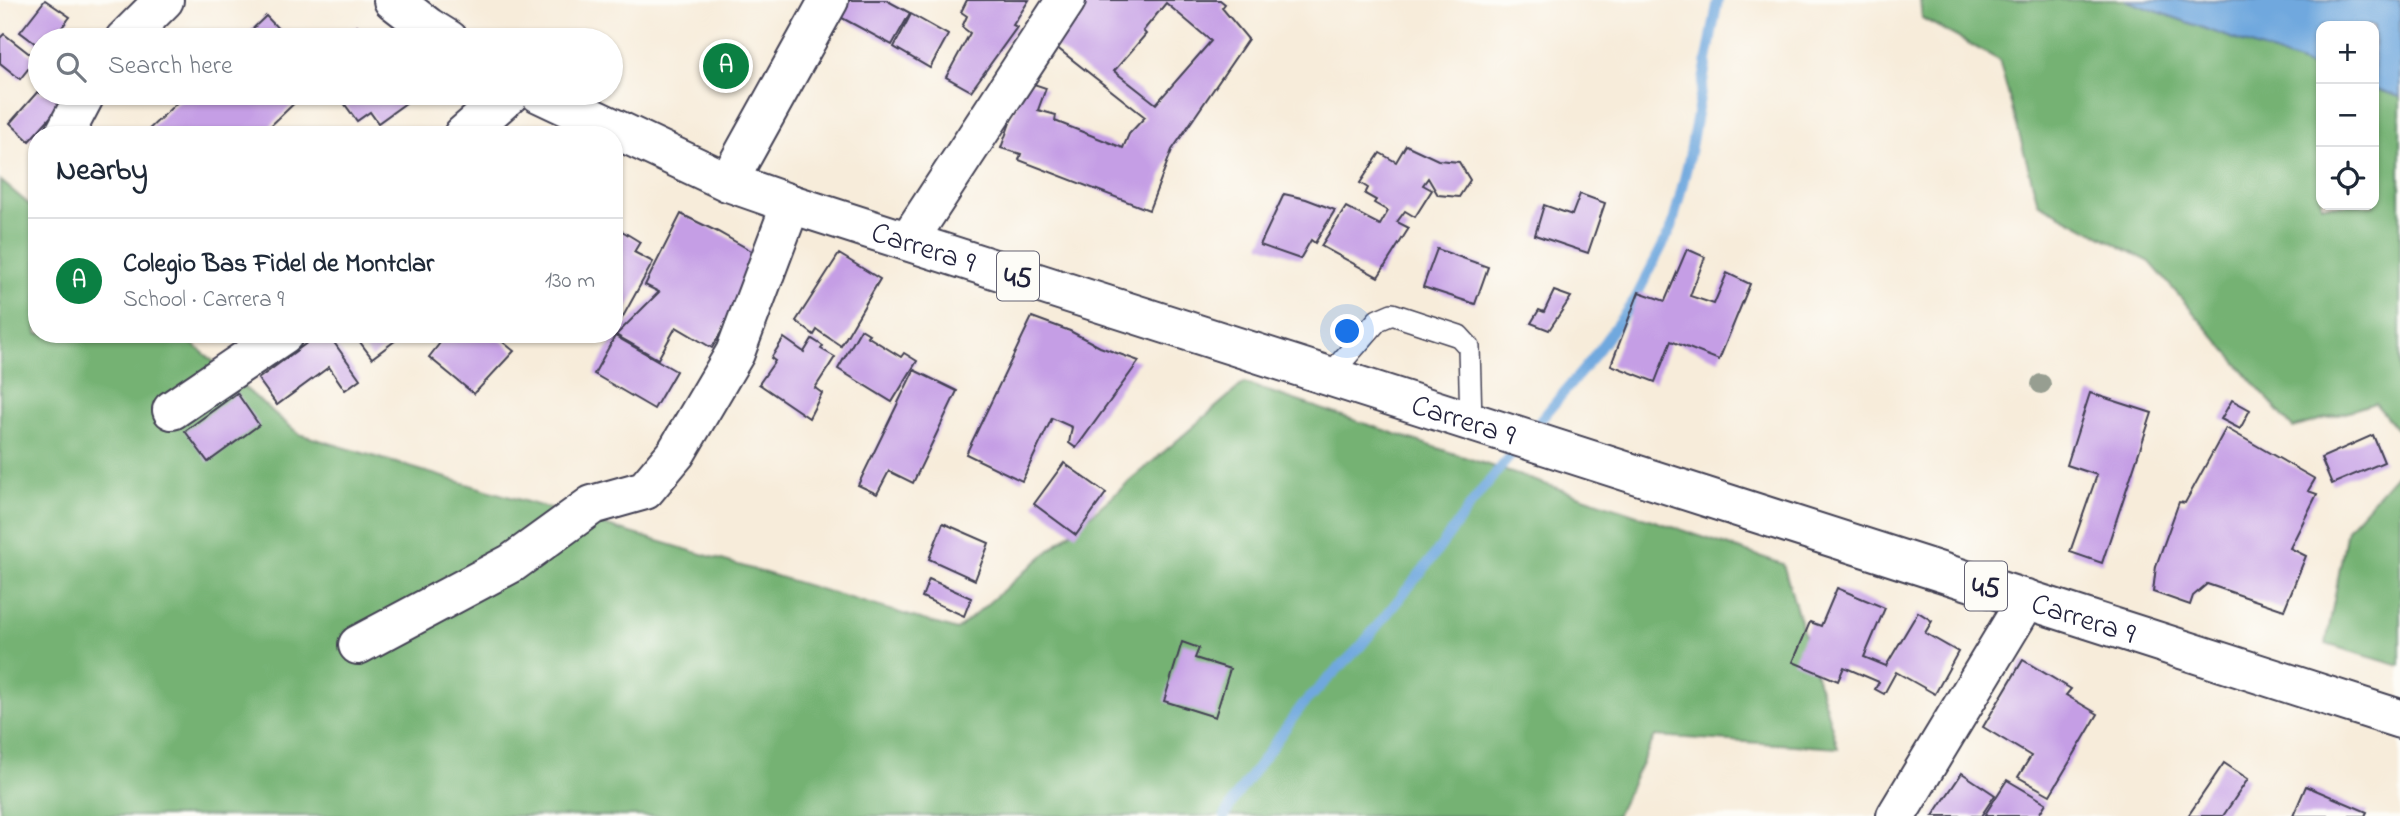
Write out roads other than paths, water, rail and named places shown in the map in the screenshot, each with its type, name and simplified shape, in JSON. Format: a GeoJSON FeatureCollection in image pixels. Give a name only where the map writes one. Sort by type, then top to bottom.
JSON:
{"type":"FeatureCollection","features":[{"type":"Feature","properties":{"kind":"main road"},"geometry":{"type":"LineString","coordinates":[[136,28],[164,0]]}},
{"type":"Feature","properties":{"kind":"main road"},"geometry":{"type":"LineString","coordinates":[[393,0],[430,28]]}},
{"type":"Feature","properties":{"kind":"main road"},"geometry":{"type":"LineString","coordinates":[[728,182],[829,0]]}},
{"type":"Feature","properties":{"kind":"main road"},"geometry":{"type":"LineString","coordinates":[[908,241],[1066,0]]}},
{"type":"Feature","properties":{"kind":"main road"},"geometry":{"type":"LineString","coordinates":[[69,126],[80,105]]}},
{"type":"Feature","properties":{"kind":"main road"},"geometry":{"type":"LineString","coordinates":[[473,126],[497,105]]}},
{"type":"Feature","properties":{"kind":"main road","name":"Carrera 9"},"geometry":{"type":"LineString","coordinates":[[564,105],[609,126]]}},
{"type":"Feature","properties":{"kind":"main road","name":"Carrera 9"},"geometry":{"type":"LineString","coordinates":[[623,133],[728,182],[791,204],[2400,719]]}},
{"type":"Feature","properties":{"kind":"main road"},"geometry":{"type":"LineString","coordinates":[[358,645],[512,563],[592,505],[645,490],[676,453],[735,353],[791,204]]}},
{"type":"Feature","properties":{"kind":"main road"},"geometry":{"type":"LineString","coordinates":[[173,410],[271,343]]}},
{"type":"Feature","properties":{"kind":"main road"},"geometry":{"type":"LineString","coordinates":[[1896,816],[2027,599]]}},
{"type":"Feature","properties":{"kind":"lane"},"geometry":{"type":"LineString","coordinates":[[1329,376],[1378,320],[1392,314],[1459,336],[1469,347],[1471,421]]}},
{"type":"Feature","properties":{"kind":"water"},"geometry":{"type":"Polygon","coordinates":[[[2125,0],[2400,0],[2400,97],[2379,90],[2379,21],[2316,21],[2316,68],[2125,0]]]}},
{"type":"Feature","properties":{"kind":"waterway"},"geometry":{"type":"LineString","coordinates":[[1225,816],[1234,799],[1303,704],[1360,647],[1430,561],[1481,491],[1592,359],[1635,299],[1672,227],[1688,163],[1718,0]]}},
{"type":"Feature","properties":{"kind":"place","name":"Colegio Bas Fidel de Montclar"},"geometry":{"type":"Point","coordinates":[726,66]}}]}
